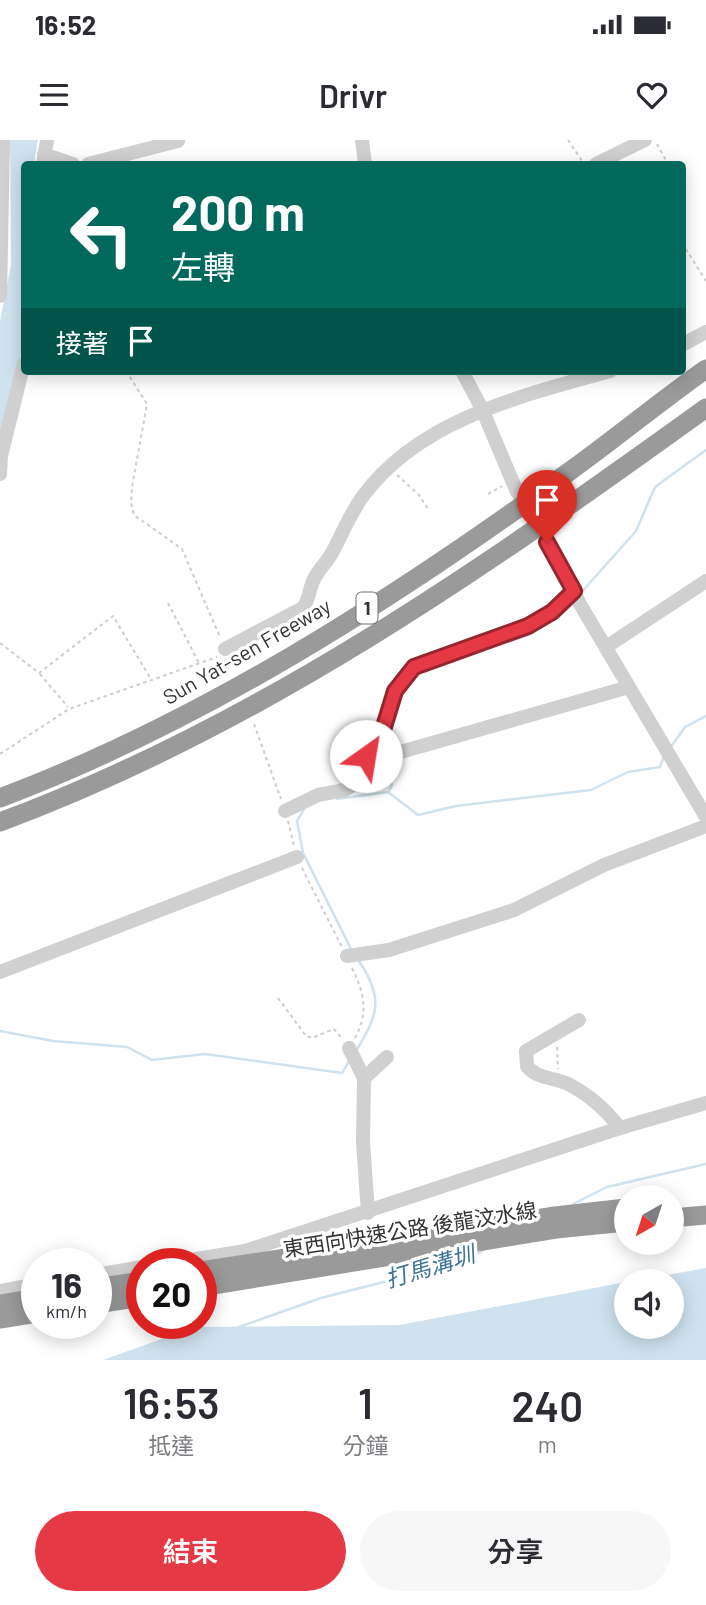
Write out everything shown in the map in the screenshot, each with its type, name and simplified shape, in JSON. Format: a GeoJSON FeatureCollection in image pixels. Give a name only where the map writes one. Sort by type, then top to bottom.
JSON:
{"type":"FeatureCollection","features":[{"type":"Feature","properties":{"kind":"highway","name":"Sun Yat-sen Freeway"},"geometry":{"type":"LineString","coordinates":[[0,799],[158,729],[331,630],[433,566],[570,471],[706,369]]}},
{"type":"Feature","properties":{"kind":"highway","name":"1"},"geometry":{"type":"LineString","coordinates":[[0,822],[171,748],[360,645],[534,531],[706,408]]}},
{"type":"Feature","properties":{"kind":"highway"},"geometry":{"type":"LineString","coordinates":[[684,1204],[706,1203]]}},
{"type":"Feature","properties":{"kind":"highway","name":"東西向快速公路 後龍汶水線"},"geometry":{"type":"LineString","coordinates":[[217,1269],[541,1218],[614,1209]]}},
{"type":"Feature","properties":{"kind":"highway"},"geometry":{"type":"LineString","coordinates":[[684,1217],[706,1215]]}},
{"type":"Feature","properties":{"kind":"highway","name":"東西向快速公路 後龍汶水線"},"geometry":{"type":"LineString","coordinates":[[217,1284],[556,1229],[614,1223]]}},
{"type":"Feature","properties":{"kind":"highway"},"geometry":{"type":"LineString","coordinates":[[0,1304],[21,1301]]}},
{"type":"Feature","properties":{"kind":"highway"},"geometry":{"type":"LineString","coordinates":[[0,1319],[21,1316]]}},
{"type":"Feature","properties":{"kind":"street"},"geometry":{"type":"LineString","coordinates":[[0,296],[3,140]]}},
{"type":"Feature","properties":{"kind":"street"},"geometry":{"type":"LineString","coordinates":[[362,140],[365,161]]}},
{"type":"Feature","properties":{"kind":"street"},"geometry":{"type":"LineString","coordinates":[[602,161],[645,140]]}},
{"type":"Feature","properties":{"kind":"street"},"geometry":{"type":"LineString","coordinates":[[119,161],[178,141]]}},
{"type":"Feature","properties":{"kind":"street"},"geometry":{"type":"LineString","coordinates":[[45,153],[66,161]]}},
{"type":"Feature","properties":{"kind":"street"},"geometry":{"type":"LineString","coordinates":[[686,343],[706,332]]}},
{"type":"Feature","properties":{"kind":"street"},"geometry":{"type":"LineString","coordinates":[[0,474],[1,456],[21,375]]}},
{"type":"Feature","properties":{"kind":"street"},"geometry":{"type":"LineString","coordinates":[[464,375],[515,486]]}},
{"type":"Feature","properties":{"kind":"street"},"geometry":{"type":"LineString","coordinates":[[225,649],[303,608],[310,599],[313,580],[331,555],[350,515],[388,467],[430,437],[482,409],[597,375]]}},
{"type":"Feature","properties":{"kind":"street"},"geometry":{"type":"LineString","coordinates":[[547,542],[628,687],[706,817]]}},
{"type":"Feature","properties":{"kind":"street"},"geometry":{"type":"LineString","coordinates":[[606,647],[706,581]]}},
{"type":"Feature","properties":{"kind":"street"},"geometry":{"type":"LineString","coordinates":[[285,811],[318,796],[345,790],[360,780],[358,766],[383,730],[395,691],[414,667],[528,626],[576,596]]}},
{"type":"Feature","properties":{"kind":"street"},"geometry":{"type":"LineString","coordinates":[[366,756],[390,755],[628,687]]}},
{"type":"Feature","properties":{"kind":"street"},"geometry":{"type":"LineString","coordinates":[[347,956],[367,951],[389,950],[514,910],[604,864],[706,826]]}},
{"type":"Feature","properties":{"kind":"street"},"geometry":{"type":"LineString","coordinates":[[0,972],[297,857]]}},
{"type":"Feature","properties":{"kind":"street"},"geometry":{"type":"LineString","coordinates":[[579,1020],[526,1051],[531,1072],[567,1083],[607,1111],[620,1128]]}},
{"type":"Feature","properties":{"kind":"street"},"geometry":{"type":"LineString","coordinates":[[349,1048],[364,1078],[363,1142],[368,1213]]}},
{"type":"Feature","properties":{"kind":"street"},"geometry":{"type":"LineString","coordinates":[[364,1078],[387,1057]]}},
{"type":"Feature","properties":{"kind":"street"},"geometry":{"type":"LineString","coordinates":[[217,1256],[244,1251],[368,1213],[620,1128],[706,1103]]}},
{"type":"Feature","properties":{"kind":"street"},"geometry":{"type":"LineString","coordinates":[[0,1291],[21,1287]]}},
{"type":"Feature","properties":{"kind":"path"},"geometry":{"type":"LineString","coordinates":[[568,140],[582,161]]}},
{"type":"Feature","properties":{"kind":"path"},"geometry":{"type":"LineString","coordinates":[[654,140],[666,161]]}},
{"type":"Feature","properties":{"kind":"path"},"geometry":{"type":"LineString","coordinates":[[686,249],[706,281]]}},
{"type":"Feature","properties":{"kind":"path"},"geometry":{"type":"LineString","coordinates":[[129,375],[147,404],[132,487],[134,515],[182,549],[225,649],[229,676]]}},
{"type":"Feature","properties":{"kind":"path"},"geometry":{"type":"LineString","coordinates":[[388,467],[419,495],[428,509]]}},
{"type":"Feature","properties":{"kind":"path"},"geometry":{"type":"LineString","coordinates":[[488,494],[515,486]]}},
{"type":"Feature","properties":{"kind":"path"},"geometry":{"type":"LineString","coordinates":[[168,603],[199,663]]}},
{"type":"Feature","properties":{"kind":"path"},"geometry":{"type":"LineString","coordinates":[[39,673],[113,616],[152,680]]}},
{"type":"Feature","properties":{"kind":"path"},"geometry":{"type":"LineString","coordinates":[[0,643],[39,673],[69,709]]}},
{"type":"Feature","properties":{"kind":"path"},"geometry":{"type":"LineString","coordinates":[[0,754],[69,709],[214,660],[225,649]]}},
{"type":"Feature","properties":{"kind":"path"},"geometry":{"type":"LineString","coordinates":[[254,724],[265,748],[297,857],[347,956],[363,992],[365,1009],[360,1028],[349,1048],[334,1029],[312,1038],[306,1036],[278,998]]}},
{"type":"Feature","properties":{"kind":"path"},"geometry":{"type":"LineString","coordinates":[[555,1035],[559,1054],[556,1080]]}},
{"type":"Feature","properties":{"kind":"water"},"geometry":{"type":"Polygon","coordinates":[[[10,140],[38,140],[34,161],[21,161],[21,354],[0,434],[0,321],[11,265],[10,140]]]}},
{"type":"Feature","properties":{"kind":"water"},"geometry":{"type":"Polygon","coordinates":[[[706,1268],[706,1360],[103,1360],[162,1339],[217,1339],[217,1327],[400,1325],[614,1284],[614,1339],[684,1339],[684,1272],[706,1268]]]}},
{"type":"Feature","properties":{"kind":"waterway"},"geometry":{"type":"LineString","coordinates":[[579,595],[636,531],[655,487],[706,450]]}},
{"type":"Feature","properties":{"kind":"waterway"},"geometry":{"type":"LineString","coordinates":[[560,615],[573,602]]}},
{"type":"Feature","properties":{"kind":"waterway"},"geometry":{"type":"LineString","coordinates":[[488,648],[529,635],[546,624]]}},
{"type":"Feature","properties":{"kind":"waterway"},"geometry":{"type":"LineString","coordinates":[[670,748],[685,727],[706,716]]}},
{"type":"Feature","properties":{"kind":"waterway"},"geometry":{"type":"LineString","coordinates":[[337,799],[388,792],[418,815],[456,806],[591,790],[628,772],[660,767],[664,756]]}},
{"type":"Feature","properties":{"kind":"waterway"},"geometry":{"type":"LineString","coordinates":[[383,761],[392,785],[389,791]]}},
{"type":"Feature","properties":{"kind":"waterway"},"geometry":{"type":"LineString","coordinates":[[304,809],[297,821],[303,853],[351,949]]}},
{"type":"Feature","properties":{"kind":"waterway"},"geometry":{"type":"LineString","coordinates":[[357,1049],[370,1026],[375,1005],[372,985],[359,961]]}},
{"type":"Feature","properties":{"kind":"waterway"},"geometry":{"type":"LineString","coordinates":[[0,1031],[53,1041],[127,1047],[152,1060],[205,1054],[342,1073],[349,1061]]}},
{"type":"Feature","properties":{"kind":"waterway","name":"打馬溝圳"},"geometry":{"type":"LineString","coordinates":[[573,1204],[607,1187],[706,1164]]}},
{"type":"Feature","properties":{"kind":"waterway","name":"打馬溝圳"},"geometry":{"type":"LineString","coordinates":[[239,1327],[321,1298],[462,1262],[486,1249]]}},
{"type":"Feature","properties":{"kind":"tunnel"},"geometry":{"type":"LineString","coordinates":[[519,495],[543,535]]}},
{"type":"Feature","properties":{"kind":"route"},"geometry":{"type":"LineString","coordinates":[[366,756],[383,730],[395,691],[414,667],[435,657],[463,650],[528,626],[552,612],[574,591],[547,542]]}}]}
